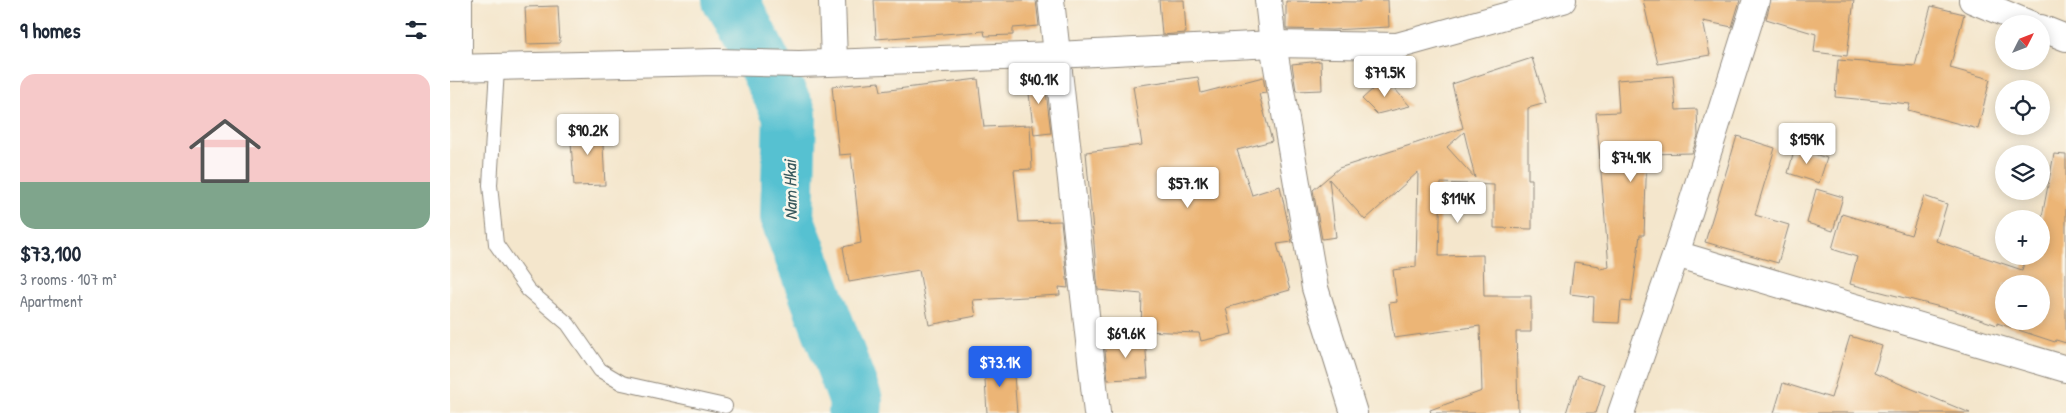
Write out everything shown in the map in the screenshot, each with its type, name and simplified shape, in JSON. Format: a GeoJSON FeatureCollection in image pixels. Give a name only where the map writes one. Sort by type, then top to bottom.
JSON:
{"type":"FeatureCollection","features":[{"type":"Feature","properties":{"kind":"street"},"geometry":{"type":"LineString","coordinates":[[459,0],[455,68],[497,69],[716,62],[799,64],[1056,55],[1273,44],[1397,46],[1563,0]]}},
{"type":"Feature","properties":{"kind":"street"},"geometry":{"type":"LineString","coordinates":[[832,0],[834,62]]}},
{"type":"Feature","properties":{"kind":"street"},"geometry":{"type":"LineString","coordinates":[[1050,0],[1098,413]]}},
{"type":"Feature","properties":{"kind":"street"},"geometry":{"type":"LineString","coordinates":[[1268,0],[1273,44],[1315,288],[1354,413]]}},
{"type":"Feature","properties":{"kind":"street"},"geometry":{"type":"LineString","coordinates":[[1624,412],[1756,0]]}},
{"type":"Feature","properties":{"kind":"street"},"geometry":{"type":"LineString","coordinates":[[1972,0],[2008,15]]}},
{"type":"Feature","properties":{"kind":"street"},"geometry":{"type":"LineString","coordinates":[[2050,32],[2066,38]]}},
{"type":"Feature","properties":{"kind":"street"},"geometry":{"type":"LineString","coordinates":[[1676,254],[2066,369]]}},
{"type":"Feature","properties":{"kind":"lane"},"geometry":{"type":"LineString","coordinates":[[497,69],[490,185],[496,244],[528,290],[568,324],[600,370],[622,383],[725,406]]}},
{"type":"Feature","properties":{"kind":"building"},"geometry":{"type":"Polygon","coordinates":[[[874,0],[1036,0],[1039,26],[1013,28],[1013,35],[985,36],[984,31],[876,39],[874,0]]]}},
{"type":"Feature","properties":{"kind":"building"},"geometry":{"type":"Polygon","coordinates":[[[1159,0],[1184,0],[1186,33],[1162,35],[1159,0]]]}},
{"type":"Feature","properties":{"kind":"building"},"geometry":{"type":"Polygon","coordinates":[[[1360,0],[1388,0],[1389,27],[1332,30],[1286,29],[1286,1],[1360,2],[1360,0]]]}},
{"type":"Feature","properties":{"kind":"building"},"geometry":{"type":"Polygon","coordinates":[[[1643,0],[1740,0],[1732,27],[1703,21],[1710,55],[1658,64],[1643,0]]]}},
{"type":"Feature","properties":{"kind":"building"},"geometry":{"type":"Polygon","coordinates":[[[1771,0],[1854,0],[1847,56],[1814,52],[1816,34],[1766,19],[1771,0]]]}},
{"type":"Feature","properties":{"kind":"building"},"geometry":{"type":"Polygon","coordinates":[[[558,6],[560,43],[527,44],[525,7],[558,6]]]}},
{"type":"Feature","properties":{"kind":"building"},"geometry":{"type":"Polygon","coordinates":[[[1931,6],[1964,14],[1950,68],[1990,79],[1978,129],[1908,110],[1910,104],[1835,97],[1838,60],[1915,66],[1931,6]]]}},
{"type":"Feature","properties":{"kind":"building"},"geometry":{"type":"Polygon","coordinates":[[[1532,58],[1546,103],[1528,108],[1528,179],[1532,179],[1532,229],[1494,228],[1494,185],[1441,183],[1439,256],[1483,255],[1484,296],[1531,296],[1531,332],[1516,332],[1518,413],[1431,413],[1430,410],[1482,391],[1480,326],[1394,338],[1389,303],[1397,302],[1393,270],[1416,267],[1418,172],[1365,220],[1329,179],[1336,237],[1322,239],[1313,190],[1339,168],[1463,128],[1452,84],[1532,58]],[[1464,132],[1447,147],[1475,178],[1464,132]]]}},
{"type":"Feature","properties":{"kind":"building"},"geometry":{"type":"Polygon","coordinates":[[[1321,61],[1322,90],[1296,91],[1292,64],[1321,61]]]}},
{"type":"Feature","properties":{"kind":"building"},"geometry":{"type":"Polygon","coordinates":[[[1044,75],[1051,133],[1034,135],[1027,77],[1044,75]]]}},
{"type":"Feature","properties":{"kind":"building"},"geometry":{"type":"Polygon","coordinates":[[[1673,76],[1676,110],[1697,109],[1698,136],[1692,153],[1647,154],[1644,235],[1640,235],[1631,302],[1621,301],[1619,323],[1593,322],[1594,297],[1570,294],[1574,262],[1599,266],[1600,269],[1609,267],[1596,113],[1619,112],[1617,80],[1673,76]]]}},
{"type":"Feature","properties":{"kind":"building"},"geometry":{"type":"Polygon","coordinates":[[[1198,77],[1201,93],[1263,77],[1266,93],[1259,94],[1272,141],[1237,150],[1252,195],[1280,186],[1292,242],[1277,244],[1290,290],[1226,308],[1232,334],[1201,341],[1199,333],[1141,331],[1142,294],[1098,290],[1086,152],[1142,145],[1133,86],[1198,77]]]}},
{"type":"Feature","properties":{"kind":"building"},"geometry":{"type":"Polygon","coordinates":[[[1385,78],[1410,106],[1377,114],[1362,99],[1385,78]]]}},
{"type":"Feature","properties":{"kind":"building"},"geometry":{"type":"Polygon","coordinates":[[[978,79],[984,127],[1030,125],[1032,169],[1014,170],[1019,222],[1061,221],[1068,288],[1059,287],[1060,295],[973,300],[976,316],[929,325],[919,270],[849,282],[843,247],[861,243],[851,154],[839,155],[832,86],[879,82],[881,91],[978,79]]]}},
{"type":"Feature","properties":{"kind":"building"},"geometry":{"type":"Polygon","coordinates":[[[602,126],[605,185],[574,186],[570,127],[602,126]]]}},
{"type":"Feature","properties":{"kind":"building"},"geometry":{"type":"Polygon","coordinates":[[[1737,136],[1775,148],[1755,215],[1789,225],[1778,263],[1705,242],[1737,136]]]}},
{"type":"Feature","properties":{"kind":"building"},"geometry":{"type":"Polygon","coordinates":[[[1795,148],[1827,158],[1819,183],[1788,173],[1795,148]]]}},
{"type":"Feature","properties":{"kind":"building"},"geometry":{"type":"Polygon","coordinates":[[[2054,154],[2066,155],[2066,343],[2056,340],[2055,342],[2018,330],[2050,330],[2050,275],[1995,275],[1995,324],[1956,311],[1850,284],[1857,257],[1832,249],[1842,214],[1911,235],[1924,196],[1947,204],[1936,241],[1995,261],[1995,265],[2007,265],[2022,270],[2023,265],[2050,265],[2050,210],[2043,210],[2045,200],[2050,200],[2050,175],[2054,154]]]}},
{"type":"Feature","properties":{"kind":"building"},"geometry":{"type":"Polygon","coordinates":[[[1816,189],[1843,197],[1833,231],[1807,223],[1816,189]]]}},
{"type":"Feature","properties":{"kind":"building"},"geometry":{"type":"Polygon","coordinates":[[[1850,336],[1882,346],[1874,373],[1970,413],[1774,413],[1783,383],[1831,398],[1850,336]]]}},
{"type":"Feature","properties":{"kind":"building"},"geometry":{"type":"Polygon","coordinates":[[[1145,339],[1148,378],[1108,380],[1104,341],[1145,339]]]}},
{"type":"Feature","properties":{"kind":"building"},"geometry":{"type":"Polygon","coordinates":[[[1013,363],[1017,413],[987,413],[984,364],[1013,363]]]}},
{"type":"Feature","properties":{"kind":"building"},"geometry":{"type":"Polygon","coordinates":[[[1578,375],[1605,384],[1596,413],[1566,413],[1578,375]]]}},
{"type":"Feature","properties":{"kind":"waterway","name":"Nam Hkai"},"geometry":{"type":"LineString","coordinates":[[729,0],[736,8],[790,115],[787,218],[856,401],[855,413]]}}]}
